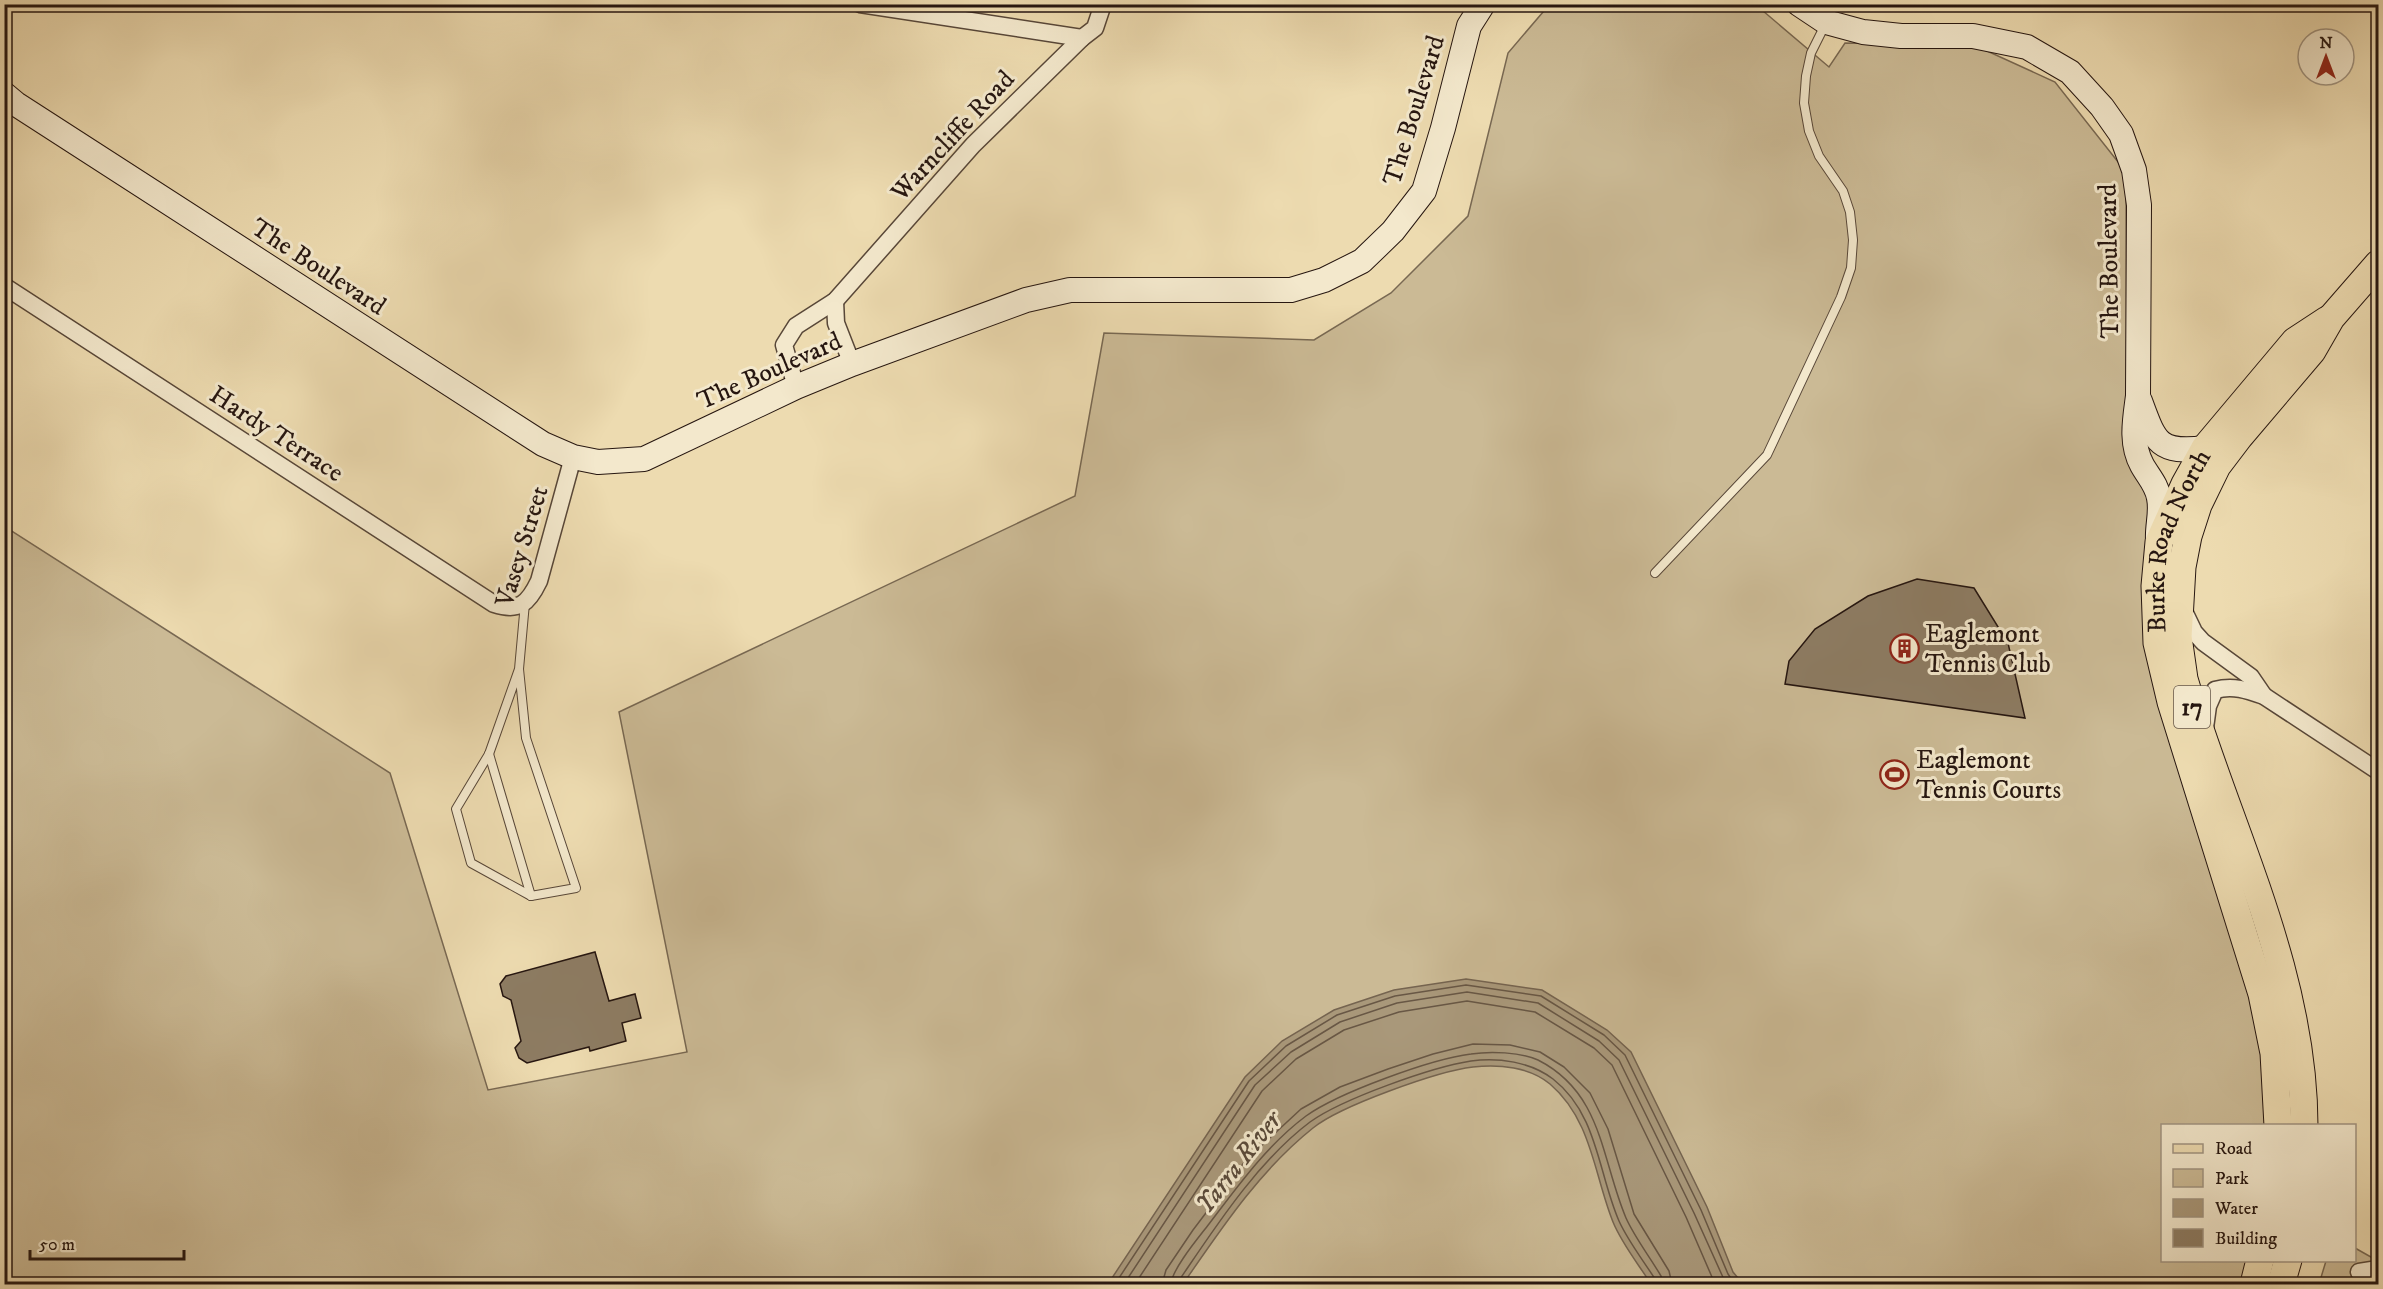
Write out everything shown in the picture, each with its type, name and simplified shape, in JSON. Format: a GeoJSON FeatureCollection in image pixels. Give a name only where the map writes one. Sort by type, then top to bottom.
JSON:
{"type":"FeatureCollection","features":[{"type":"Feature","properties":{"kind":"main road","name":"Burke Road North"},"geometry":{"type":"LineString","coordinates":[[2304,1124],[2304,1091],[2294,1022],[2275,950],[2184,679],[2178,637],[2182,567],[2188,536],[2198,505],[2217,466],[2312,351],[2331,318],[2379,264]]}},
{"type":"Feature","properties":{"kind":"main road","name":"Burke Road North"},"geometry":{"type":"LineString","coordinates":[[2278,1124],[2274,1053],[2262,994],[2171,702],[2157,643],[2155,586],[2158,542],[2205,448],[2295,341],[2331,318]]}},
{"type":"Feature","properties":{"kind":"main road"},"geometry":{"type":"LineString","coordinates":[[2254,1284],[2260,1262]]}},
{"type":"Feature","properties":{"kind":"main road"},"geometry":{"type":"LineString","coordinates":[[2281,1284],[2287,1262]]}},
{"type":"Feature","properties":{"kind":"street"},"geometry":{"type":"LineString","coordinates":[[860,4],[1082,38]]}},
{"type":"Feature","properties":{"kind":"street","name":"Warncliffe Road"},"geometry":{"type":"LineString","coordinates":[[796,387],[784,345],[796,326],[835,301],[973,146],[1082,38],[1095,28],[1103,4]]}},
{"type":"Feature","properties":{"kind":"street","name":"The Boulevard"},"geometry":{"type":"LineString","coordinates":[[4,94],[16,104],[543,444],[573,457],[598,462],[644,459],[796,387],[1026,300],[1070,290],[1291,290],[1324,280],[1362,261],[1393,231],[1424,191],[1469,26],[1483,4]]}},
{"type":"Feature","properties":{"kind":"street","name":"The Boulevard"},"geometry":{"type":"LineString","coordinates":[[1799,4],[1826,22],[1863,32],[1901,36],[1973,36],[2027,47],[2070,72],[2102,107],[2121,134],[2131,161],[2139,204],[2138,396],[2134,425],[2135,448],[2160,498],[2158,542]]}},
{"type":"Feature","properties":{"kind":"street","name":"Hardy Terrace"},"geometry":{"type":"LineString","coordinates":[[4,286],[494,604],[515,608],[525,602]]}},
{"type":"Feature","properties":{"kind":"street"},"geometry":{"type":"LineString","coordinates":[[835,301],[836,323],[852,364]]}},
{"type":"Feature","properties":{"kind":"street","name":"The Boulevard"},"geometry":{"type":"LineString","coordinates":[[2138,396],[2152,436],[2165,446],[2186,451],[2205,448]]}},
{"type":"Feature","properties":{"kind":"street","name":"Vasey Street"},"geometry":{"type":"LineString","coordinates":[[525,602],[539,581],[573,457]]}},
{"type":"Feature","properties":{"kind":"street"},"geometry":{"type":"LineString","coordinates":[[2179,602],[2198,637],[2209,649],[2251,677],[2264,696]]}},
{"type":"Feature","properties":{"kind":"street"},"geometry":{"type":"LineString","coordinates":[[2206,745],[2205,718],[2208,706],[2215,690],[2229,686],[2264,696],[2379,771]]}},
{"type":"Feature","properties":{"kind":"street"},"geometry":{"type":"LineString","coordinates":[[2359,1272],[2379,1269]]}},
{"type":"Feature","properties":{"kind":"lane"},"geometry":{"type":"LineString","coordinates":[[1655,573],[1767,454],[1841,297],[1851,268],[1854,240],[1850,212],[1843,191],[1819,156],[1809,131],[1804,103],[1811,53],[1826,22]]}},
{"type":"Feature","properties":{"kind":"lane","name":"Vasey Street"},"geometry":{"type":"LineString","coordinates":[[525,602],[519,669],[489,754],[456,809],[471,862],[531,896]]}},
{"type":"Feature","properties":{"kind":"lane"},"geometry":{"type":"LineString","coordinates":[[489,754],[531,896],[576,888],[526,738],[519,669]]}},
{"type":"Feature","properties":{"kind":"green space"},"geometry":{"type":"Polygon","coordinates":[[[1549,5],[1756,5],[1829,67],[1845,43],[1974,45],[2055,82],[2126,172],[2127,453],[2164,532],[2268,1029],[2273,1124],[2161,1124],[2161,1262],[2260,1262],[2256,1284],[5,1284],[4,526],[390,773],[488,1090],[687,1052],[619,712],[1075,496],[1104,333],[1314,340],[1391,293],[1468,216],[1508,53],[1549,5]]]}},
{"type":"Feature","properties":{"kind":"green space"},"geometry":{"type":"Polygon","coordinates":[[[2356,1249],[2378,1261],[2378,1284],[2319,1284],[2326,1262],[2356,1262],[2356,1249]]]}},
{"type":"Feature","properties":{"kind":"water","name":"Yarra River"},"geometry":{"type":"Polygon","coordinates":[[[1466,979],[1542,990],[1607,1030],[1631,1052],[1707,1207],[1733,1272],[1743,1284],[1651,1284],[1613,1222],[1583,1131],[1564,1098],[1542,1078],[1524,1070],[1493,1066],[1457,1070],[1414,1082],[1344,1110],[1313,1128],[1276,1162],[1242,1201],[1183,1284],[1108,1284],[1245,1077],[1282,1041],[1334,1010],[1394,990],[1466,979]]]}},
{"type":"Feature","properties":{"kind":"building","name":"Eaglemont Tennis Club"},"geometry":{"type":"Polygon","coordinates":[[[1917,579],[1974,588],[2008,643],[2025,718],[1785,684],[1789,661],[1815,629],[1868,596],[1917,579]]]}},
{"type":"Feature","properties":{"kind":"building"},"geometry":{"type":"Polygon","coordinates":[[[595,952],[609,1001],[635,994],[641,1018],[622,1023],[626,1041],[590,1051],[589,1047],[527,1063],[519,1058],[515,1048],[521,1041],[511,1000],[503,996],[500,984],[506,976],[595,952]]]}},
{"type":"Feature","properties":{"kind":"place","name":"Eaglemont Tennis Club"},"geometry":{"type":"Point","coordinates":[1904,648]}},
{"type":"Feature","properties":{"kind":"place","name":"Eaglemont Tennis Courts"},"geometry":{"type":"Point","coordinates":[1895,774]}}]}
